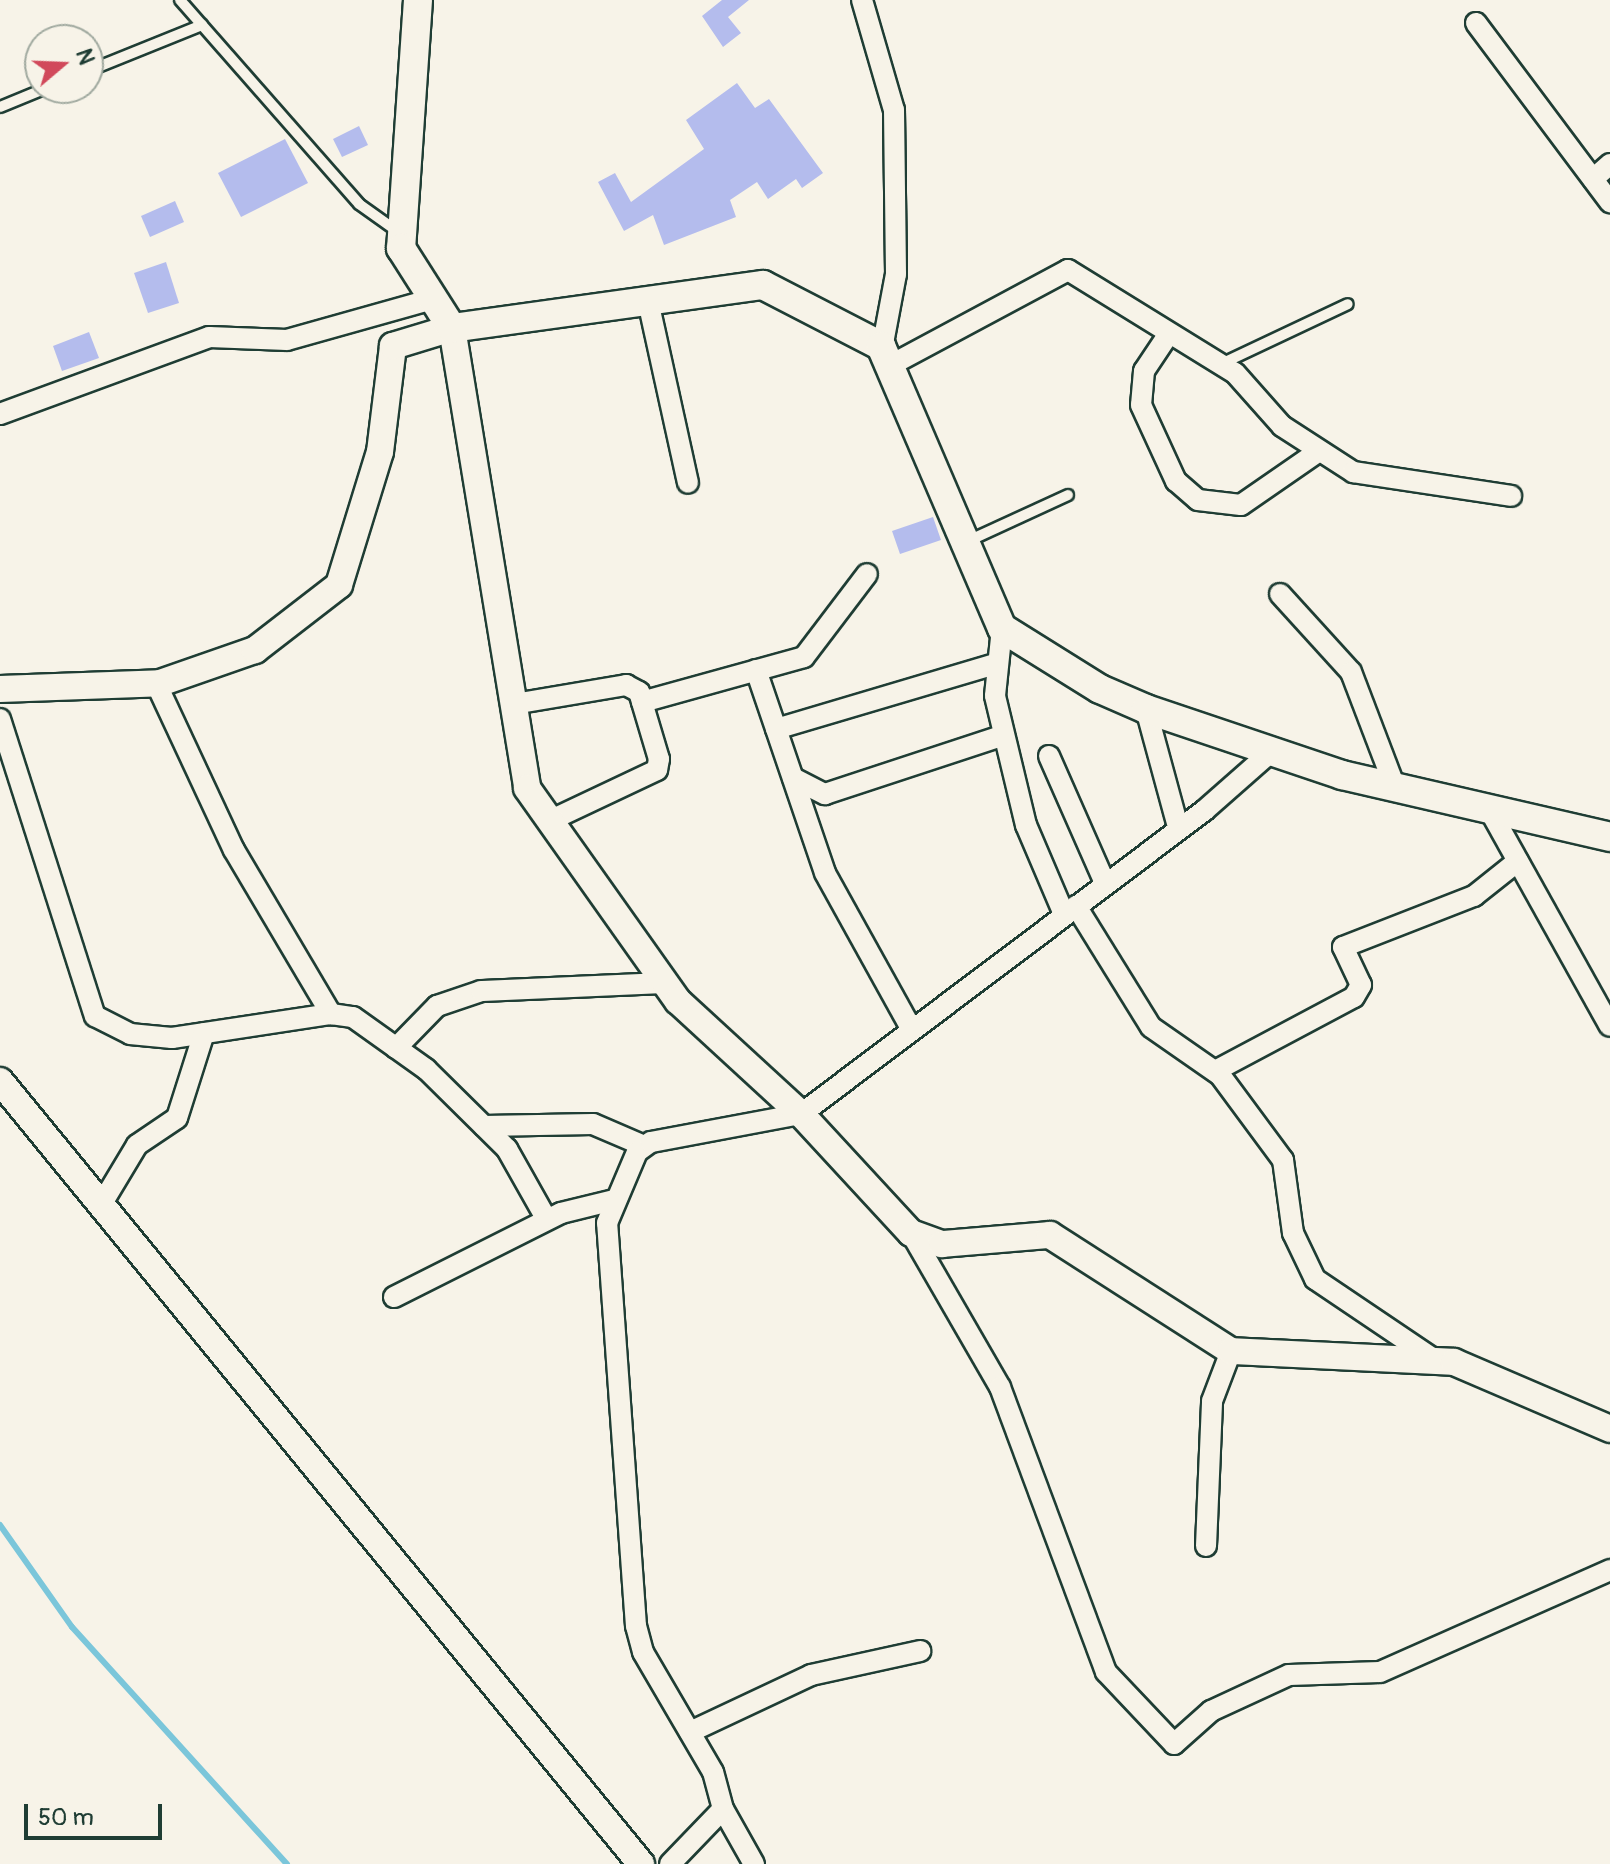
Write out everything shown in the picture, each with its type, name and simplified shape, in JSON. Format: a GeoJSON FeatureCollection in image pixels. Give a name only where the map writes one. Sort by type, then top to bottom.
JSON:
{"type":"FeatureCollection","features":[{"type":"Feature","properties":{"kind":"main road"},"geometry":{"type":"LineString","coordinates":[[418,0],[401,248],[452,328],[763,285],[886,358],[1002,628],[1100,689],[1146,709],[1272,751],[1395,787],[1610,837]]}},
{"type":"Feature","properties":{"kind":"street"},"geometry":{"type":"LineString","coordinates":[[862,0],[894,110],[896,274],[886,358]]}},
{"type":"Feature","properties":{"kind":"street"},"geometry":{"type":"LineString","coordinates":[[1476,23],[1610,202]]}},
{"type":"Feature","properties":{"kind":"street"},"geometry":{"type":"LineString","coordinates":[[1593,179],[1610,164]]}},
{"type":"Feature","properties":{"kind":"street"},"geometry":{"type":"LineString","coordinates":[[886,358],[1068,270],[1168,335],[1221,364],[1277,422],[1319,451],[1368,478],[1511,496]]}},
{"type":"Feature","properties":{"kind":"street"},"geometry":{"type":"LineString","coordinates":[[0,414],[209,337],[287,340],[433,299]]}},
{"type":"Feature","properties":{"kind":"street"},"geometry":{"type":"LineString","coordinates":[[648,301],[688,483]]}},
{"type":"Feature","properties":{"kind":"street"},"geometry":{"type":"LineString","coordinates":[[0,689],[156,683],[255,650],[339,585],[380,452],[393,346],[452,328],[527,788],[665,983],[801,1114],[911,1233],[1000,1387],[1106,1672],[1174,1744],[1211,1711],[1289,1675],[1380,1672],[1610,1570]]}},
{"type":"Feature","properties":{"kind":"street"},"geometry":{"type":"LineString","coordinates":[[1168,335],[1144,371],[1141,405],[1176,481],[1198,500],[1241,505],[1319,451]]}},
{"type":"Feature","properties":{"kind":"street"},"geometry":{"type":"LineString","coordinates":[[642,702],[812,651],[867,574]]}},
{"type":"Feature","properties":{"kind":"street"},"geometry":{"type":"LineString","coordinates":[[1280,594],[1351,672],[1395,787]]}},
{"type":"Feature","properties":{"kind":"street"},"geometry":{"type":"LineString","coordinates":[[1002,628],[995,696],[1004,735],[1026,825],[1070,910],[1151,1027],[1215,1071],[1288,1169],[1293,1233],[1315,1279],[1438,1362]]}},
{"type":"Feature","properties":{"kind":"street"},"geometry":{"type":"LineString","coordinates":[[776,729],[996,664]]}},
{"type":"Feature","properties":{"kind":"street"},"geometry":{"type":"LineString","coordinates":[[756,670],[825,873],[912,1030]]}},
{"type":"Feature","properties":{"kind":"street"},"geometry":{"type":"LineString","coordinates":[[156,683],[234,850],[331,1014]]}},
{"type":"Feature","properties":{"kind":"street"},"geometry":{"type":"LineString","coordinates":[[514,704],[626,685],[636,687],[642,702],[659,759],[657,770],[551,820]]}},
{"type":"Feature","properties":{"kind":"street"},"geometry":{"type":"LineString","coordinates":[[1146,709],[1178,827]]}},
{"type":"Feature","properties":{"kind":"street"},"geometry":{"type":"LineString","coordinates":[[0,719],[95,1016],[130,1034],[204,1033],[331,1014],[353,1017],[396,1048],[484,1126],[512,1156],[547,1220]]}},
{"type":"Feature","properties":{"kind":"street"},"geometry":{"type":"LineString","coordinates":[[793,778],[825,794],[1004,735]]}},
{"type":"Feature","properties":{"kind":"street"},"geometry":{"type":"LineString","coordinates":[[484,1126],[593,1124],[642,1145],[801,1114],[1178,827],[1272,751]]}},
{"type":"Feature","properties":{"kind":"street"},"geometry":{"type":"LineString","coordinates":[[1049,756],[1105,883]]}},
{"type":"Feature","properties":{"kind":"street"},"geometry":{"type":"LineString","coordinates":[[1489,809],[1610,1026]]}},
{"type":"Feature","properties":{"kind":"street"},"geometry":{"type":"LineString","coordinates":[[1215,1071],[1354,997],[1361,985],[1343,947],[1474,896],[1518,861]]}},
{"type":"Feature","properties":{"kind":"street"},"geometry":{"type":"LineString","coordinates":[[396,1048],[437,1006],[481,991],[665,983]]}},
{"type":"Feature","properties":{"kind":"street"},"geometry":{"type":"LineString","coordinates":[[101,1205],[137,1145],[177,1118],[204,1033]]}},
{"type":"Feature","properties":{"kind":"street"},"geometry":{"type":"LineString","coordinates":[[0,1081],[641,1864]]}},
{"type":"Feature","properties":{"kind":"street"},"geometry":{"type":"LineString","coordinates":[[642,1145],[614,1200],[607,1223],[636,1626],[643,1652],[713,1772],[723,1809],[754,1864]]}},
{"type":"Feature","properties":{"kind":"street"},"geometry":{"type":"LineString","coordinates":[[394,1297],[547,1220],[614,1200]]}},
{"type":"Feature","properties":{"kind":"street"},"geometry":{"type":"LineString","coordinates":[[911,1233],[942,1244],[1050,1235],[1231,1351],[1454,1362],[1610,1429]]}},
{"type":"Feature","properties":{"kind":"street"},"geometry":{"type":"LineString","coordinates":[[1206,1546],[1212,1401],[1231,1351]]}},
{"type":"Feature","properties":{"kind":"street"},"geometry":{"type":"LineString","coordinates":[[690,1732],[811,1675],[920,1651]]}},
{"type":"Feature","properties":{"kind":"street"},"geometry":{"type":"LineString","coordinates":[[670,1864],[723,1809]]}},
{"type":"Feature","properties":{"kind":"lane"},"geometry":{"type":"LineString","coordinates":[[180,0],[359,204],[402,235]]}},
{"type":"Feature","properties":{"kind":"lane"},"geometry":{"type":"LineString","coordinates":[[104,65],[202,25]]}},
{"type":"Feature","properties":{"kind":"lane"},"geometry":{"type":"LineString","coordinates":[[0,107],[24,97]]}},
{"type":"Feature","properties":{"kind":"lane"},"geometry":{"type":"LineString","coordinates":[[1221,364],[1348,304]]}},
{"type":"Feature","properties":{"kind":"lane"},"geometry":{"type":"LineString","coordinates":[[965,542],[1068,495]]}},
{"type":"Feature","properties":{"kind":"building"},"geometry":{"type":"Polygon","coordinates":[[[722,0],[749,0],[728,17],[741,33],[723,47],[702,16],[722,0]]]}},
{"type":"Feature","properties":{"kind":"building"},"geometry":{"type":"Polygon","coordinates":[[[737,83],[755,108],[769,99],[823,173],[802,188],[796,179],[768,199],[757,182],[730,200],[736,217],[664,245],[653,215],[624,231],[598,182],[615,173],[631,202],[704,149],[686,120],[737,83]]]}},
{"type":"Feature","properties":{"kind":"building"},"geometry":{"type":"Polygon","coordinates":[[[359,126],[368,145],[342,157],[333,139],[359,126]]]}},
{"type":"Feature","properties":{"kind":"building"},"geometry":{"type":"Polygon","coordinates":[[[285,139],[308,183],[241,217],[218,173],[285,139]]]}},
{"type":"Feature","properties":{"kind":"building"},"geometry":{"type":"Polygon","coordinates":[[[175,201],[184,222],[150,237],[141,216],[175,201]]]}},
{"type":"Feature","properties":{"kind":"building"},"geometry":{"type":"Polygon","coordinates":[[[166,262],[179,303],[148,313],[134,273],[166,262]]]}},
{"type":"Feature","properties":{"kind":"building"},"geometry":{"type":"Polygon","coordinates":[[[89,332],[99,358],[62,371],[53,346],[89,332]]]}},
{"type":"Feature","properties":{"kind":"building"},"geometry":{"type":"Polygon","coordinates":[[[933,517],[941,540],[900,554],[892,531],[933,517]]]}},
{"type":"Feature","properties":{"kind":"waterway"},"geometry":{"type":"LineString","coordinates":[[0,1525],[72,1627],[287,1864]]}}]}
